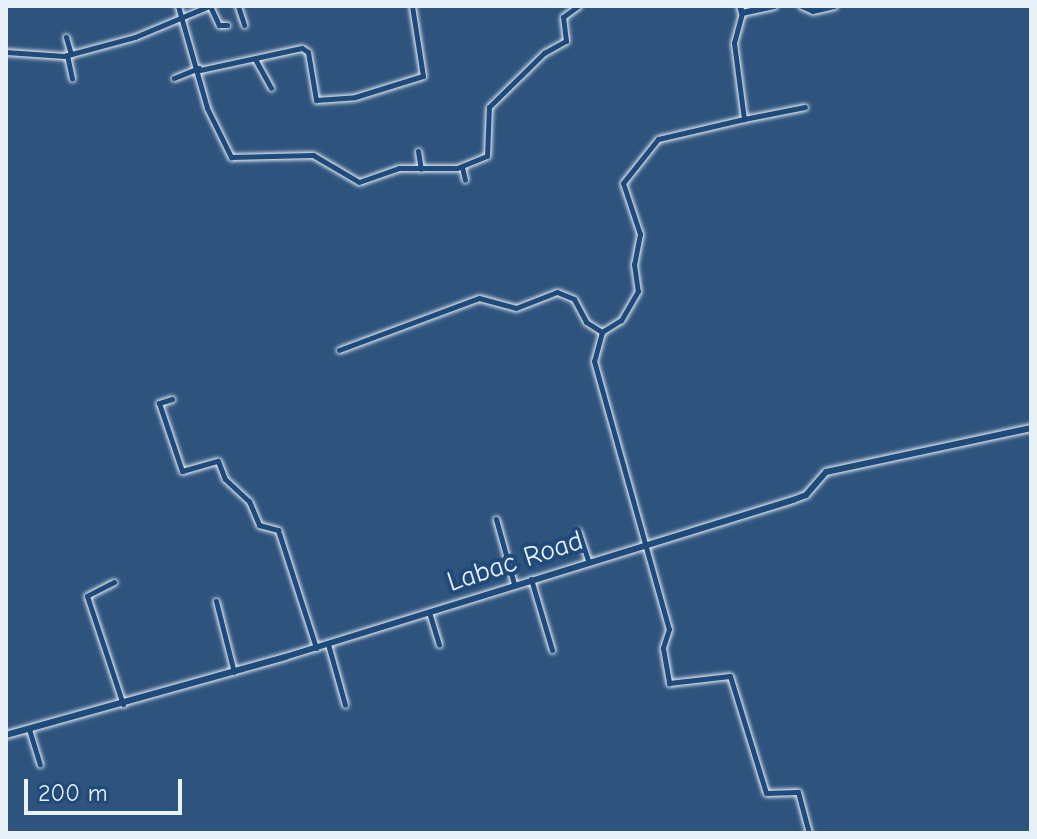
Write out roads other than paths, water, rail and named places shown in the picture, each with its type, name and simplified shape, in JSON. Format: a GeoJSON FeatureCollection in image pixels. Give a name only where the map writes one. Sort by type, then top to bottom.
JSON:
{"type":"FeatureCollection","features":[{"type":"Feature","properties":{"kind":"street"},"geometry":{"type":"LineString","coordinates":[[178,6],[199,69],[209,114],[234,160],[313,155],[359,182],[399,168],[462,167],[487,156],[489,107],[544,53],[564,43],[563,17],[578,6]]}},
{"type":"Feature","properties":{"kind":"street"},"geometry":{"type":"LineString","coordinates":[[6,52],[69,54],[135,37],[179,14],[205,6],[219,25],[227,25]]}},
{"type":"Feature","properties":{"kind":"street"},"geometry":{"type":"LineString","coordinates":[[238,6],[244,25]]}},
{"type":"Feature","properties":{"kind":"street"},"geometry":{"type":"LineString","coordinates":[[174,78],[199,69],[306,49],[312,93],[323,102],[422,77],[412,6]]}},
{"type":"Feature","properties":{"kind":"street"},"geometry":{"type":"LineString","coordinates":[[744,119],[734,43],[741,10],[774,6]]}},
{"type":"Feature","properties":{"kind":"street"},"geometry":{"type":"LineString","coordinates":[[802,6],[813,11],[834,6]]}},
{"type":"Feature","properties":{"kind":"street"},"geometry":{"type":"LineString","coordinates":[[66,37],[72,78]]}},
{"type":"Feature","properties":{"kind":"street"},"geometry":{"type":"LineString","coordinates":[[255,59],[271,88]]}},
{"type":"Feature","properties":{"kind":"street"},"geometry":{"type":"LineString","coordinates":[[805,107],[668,134],[632,166],[622,187],[640,234],[634,264],[638,291],[621,320],[602,332],[594,347],[596,372],[648,542],[669,629],[663,648],[669,683],[733,679],[766,793],[798,792],[809,833]]}},
{"type":"Feature","properties":{"kind":"street"},"geometry":{"type":"LineString","coordinates":[[418,151],[421,169]]}},
{"type":"Feature","properties":{"kind":"street"},"geometry":{"type":"LineString","coordinates":[[462,167],[465,180]]}},
{"type":"Feature","properties":{"kind":"street"},"geometry":{"type":"LineString","coordinates":[[339,350],[479,298],[516,308],[557,292],[574,299],[586,322],[602,332]]}},
{"type":"Feature","properties":{"kind":"street"},"geometry":{"type":"LineString","coordinates":[[172,399],[159,403],[182,471],[218,461],[225,479],[249,501],[259,525],[278,530],[316,648]]}},
{"type":"Feature","properties":{"kind":"street","name":"Labac Road"},"geometry":{"type":"LineString","coordinates":[[6,735],[316,648],[588,560],[799,498],[826,472],[1031,428]]}},
{"type":"Feature","properties":{"kind":"street"},"geometry":{"type":"LineString","coordinates":[[496,519],[514,584]]}},
{"type":"Feature","properties":{"kind":"street"},"geometry":{"type":"LineString","coordinates":[[578,531],[588,560]]}},
{"type":"Feature","properties":{"kind":"street"},"geometry":{"type":"LineString","coordinates":[[531,578],[552,650]]}},
{"type":"Feature","properties":{"kind":"street"},"geometry":{"type":"LineString","coordinates":[[114,582],[87,596],[123,704]]}},
{"type":"Feature","properties":{"kind":"street"},"geometry":{"type":"LineString","coordinates":[[216,601],[234,672]]}},
{"type":"Feature","properties":{"kind":"street"},"geometry":{"type":"LineString","coordinates":[[429,612],[439,645]]}},
{"type":"Feature","properties":{"kind":"street"},"geometry":{"type":"LineString","coordinates":[[328,644],[345,705]]}},
{"type":"Feature","properties":{"kind":"street"},"geometry":{"type":"LineString","coordinates":[[29,729],[40,764]]}}]}
